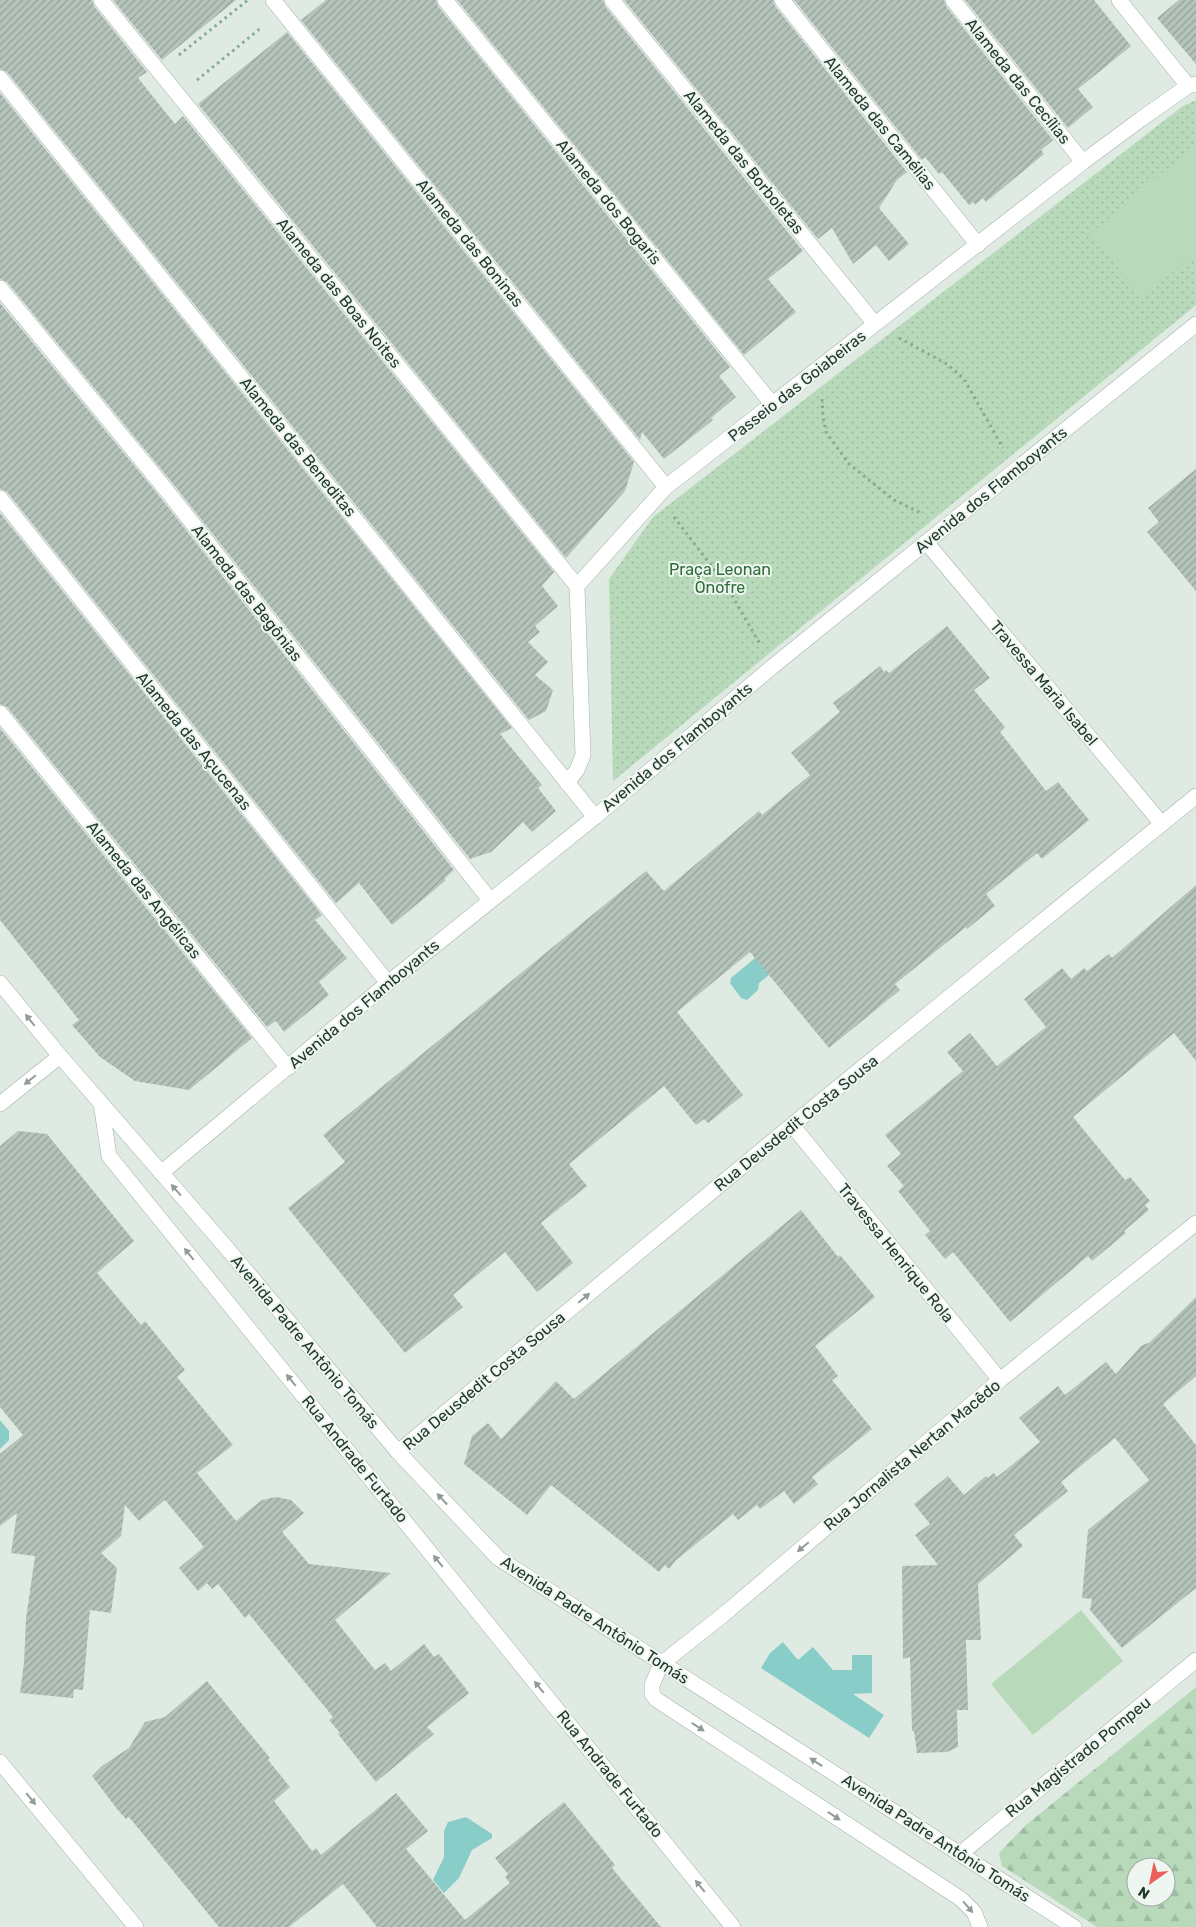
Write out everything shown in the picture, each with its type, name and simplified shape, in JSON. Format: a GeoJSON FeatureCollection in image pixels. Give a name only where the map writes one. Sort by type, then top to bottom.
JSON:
{"type":"FeatureCollection","features":[{"type":"Feature","properties":{"kind":"street","name":"Alameda das Boas Noites"},"geometry":{"type":"LineString","coordinates":[[101,0],[577,586]]}},
{"type":"Feature","properties":{"kind":"street","name":"Alameda dos Bogaris"},"geometry":{"type":"LineString","coordinates":[[445,0],[773,404]]}},
{"type":"Feature","properties":{"kind":"street","name":"Alameda das Borboletas"},"geometry":{"type":"LineString","coordinates":[[612,0],[875,324]]}},
{"type":"Feature","properties":{"kind":"street","name":"Alameda das Camélias"},"geometry":{"type":"LineString","coordinates":[[782,0],[978,245]]}},
{"type":"Feature","properties":{"kind":"street","name":"Alameda das Cecílias"},"geometry":{"type":"LineString","coordinates":[[953,0],[1083,162]]}},
{"type":"Feature","properties":{"kind":"street"},"geometry":{"type":"LineString","coordinates":[[1119,0],[1192,85]]}},
{"type":"Feature","properties":{"kind":"street","name":"Alameda das Boninas"},"geometry":{"type":"LineString","coordinates":[[278,5],[662,491]]}},
{"type":"Feature","properties":{"kind":"street","name":"Alameda das Beneditas"},"geometry":{"type":"LineString","coordinates":[[0,78],[595,817]]}},
{"type":"Feature","properties":{"kind":"street","name":"Passeio das Goiabeiras"},"geometry":{"type":"LineString","coordinates":[[577,586],[662,491],[1083,162],[1141,118],[1192,85]]}},
{"type":"Feature","properties":{"kind":"street","name":"Alameda das Begônias"},"geometry":{"type":"LineString","coordinates":[[0,288],[163,486],[490,900]]}},
{"type":"Feature","properties":{"kind":"street","name":"Avenida dos Flamboyants"},"geometry":{"type":"LineString","coordinates":[[161,1173],[388,983],[595,817],[772,667],[1196,324]]}},
{"type":"Feature","properties":{"kind":"street","name":"Alameda das Açucenas"},"geometry":{"type":"LineString","coordinates":[[0,498],[388,983]]}},
{"type":"Feature","properties":{"kind":"street","name":"Travessa Maria Isabel"},"geometry":{"type":"LineString","coordinates":[[926,542],[1162,824]]}},
{"type":"Feature","properties":{"kind":"street"},"geometry":{"type":"LineString","coordinates":[[567,783],[577,770],[583,755],[577,586]]}},
{"type":"Feature","properties":{"kind":"street","name":"Alameda das Angélicas"},"geometry":{"type":"LineString","coordinates":[[0,713],[288,1068]]}},
{"type":"Feature","properties":{"kind":"street","name":"Rua Deusdedit Costa Sousa"},"geometry":{"type":"LineString","coordinates":[[398,1452],[792,1125],[1196,796]]}},
{"type":"Feature","properties":{"kind":"street"},"geometry":{"type":"LineString","coordinates":[[0,983],[101,1103]]}},
{"type":"Feature","properties":{"kind":"street"},"geometry":{"type":"LineString","coordinates":[[0,1104],[60,1056]]}},
{"type":"Feature","properties":{"kind":"street","name":"Avenida Padre Antônio Tomás"},"geometry":{"type":"LineString","coordinates":[[101,1103],[398,1452],[498,1558],[1074,1927]]}},
{"type":"Feature","properties":{"kind":"street","name":"Rua Andrade Furtado"},"geometry":{"type":"LineString","coordinates":[[101,1103],[109,1156],[730,1926]]}},
{"type":"Feature","properties":{"kind":"street","name":"Travessa Henrique Rola"},"geometry":{"type":"LineString","coordinates":[[792,1125],[1000,1380]]}},
{"type":"Feature","properties":{"kind":"street","name":"Rua Jornalista Nertan Macêdo"},"geometry":{"type":"LineString","coordinates":[[661,1664],[723,1615],[1000,1380],[1196,1223]]}},
{"type":"Feature","properties":{"kind":"street","name":"Rua Magistrado Pompeu"},"geometry":{"type":"LineString","coordinates":[[960,1854],[1196,1660]]}},
{"type":"Feature","properties":{"kind":"street","name":"Avenida Padre Antônio Tomás"},"geometry":{"type":"LineString","coordinates":[[661,1664],[652,1685],[652,1694],[658,1700],[961,1899],[974,1912],[980,1927]]}},
{"type":"Feature","properties":{"kind":"street"},"geometry":{"type":"LineString","coordinates":[[0,1762],[136,1927]]}},
{"type":"Feature","properties":{"kind":"path"},"geometry":{"type":"LineString","coordinates":[[158,71],[249,0]]}},
{"type":"Feature","properties":{"kind":"path"},"geometry":{"type":"LineString","coordinates":[[178,95],[278,5]]}},
{"type":"Feature","properties":{"kind":"path"},"geometry":{"type":"LineString","coordinates":[[875,324],[947,364],[964,379],[1015,471]]}},
{"type":"Feature","properties":{"kind":"path"},"geometry":{"type":"LineString","coordinates":[[822,367],[823,417],[826,432],[850,464],[894,500],[946,526]]}},
{"type":"Feature","properties":{"kind":"path"},"geometry":{"type":"LineString","coordinates":[[662,491],[726,585],[772,667]]}},
{"type":"Feature","properties":{"kind":"green space","name":"Praça Leonan Onofre"},"geometry":{"type":"Polygon","coordinates":[[[1196,100],[1196,305],[613,781],[609,579],[653,517],[1183,106],[1196,100]]]}},
{"type":"Feature","properties":{"kind":"green space"},"geometry":{"type":"Polygon","coordinates":[[[1191,149],[1196,156],[1196,253],[1143,297],[1090,234],[1191,149]]]}},
{"type":"Feature","properties":{"kind":"green space"},"geometry":{"type":"Polygon","coordinates":[[[1081,1610],[1123,1661],[1033,1735],[991,1684],[1081,1610]]]}},
{"type":"Feature","properties":{"kind":"green space"},"geometry":{"type":"Polygon","coordinates":[[[1196,1687],[1196,1927],[1097,1927],[1002,1866],[999,1853],[1026,1825],[1196,1687]]]}},
{"type":"Feature","properties":{"kind":"water"},"geometry":{"type":"Polygon","coordinates":[[[755,958],[761,958],[770,968],[766,971],[769,975],[759,983],[758,990],[747,1000],[741,998],[730,983],[731,978],[755,958]]]}},
{"type":"Feature","properties":{"kind":"water"},"geometry":{"type":"Polygon","coordinates":[[[0,1420],[9,1431],[9,1440],[0,1449],[0,1420]]]}},
{"type":"Feature","properties":{"kind":"water"},"geometry":{"type":"Polygon","coordinates":[[[783,1642],[798,1660],[813,1647],[833,1670],[852,1670],[852,1655],[872,1655],[872,1693],[853,1694],[884,1715],[869,1738],[761,1668],[770,1653],[783,1642]]]}},
{"type":"Feature","properties":{"kind":"water"},"geometry":{"type":"Polygon","coordinates":[[[466,1817],[492,1834],[492,1838],[472,1850],[459,1878],[444,1893],[433,1880],[444,1857],[444,1831],[448,1822],[466,1817]]]}},
{"type":"Feature","properties":{"kind":"building"},"geometry":{"type":"Polygon","coordinates":[[[0,0],[92,0],[94,6],[147,72],[138,78],[175,124],[183,116],[554,572],[542,586],[558,606],[535,626],[540,632],[528,642],[548,662],[535,675],[553,690],[546,711],[529,720],[7,72],[0,69],[0,0]]]}},
{"type":"Feature","properties":{"kind":"building"},"geometry":{"type":"Polygon","coordinates":[[[113,0],[236,0],[162,60],[113,0]]]}},
{"type":"Feature","properties":{"kind":"building"},"geometry":{"type":"Polygon","coordinates":[[[326,0],[436,0],[438,6],[730,367],[719,376],[736,397],[711,418],[713,420],[664,459],[642,432],[640,440],[301,20],[326,0]]]}},
{"type":"Feature","properties":{"kind":"building"},"geometry":{"type":"Polygon","coordinates":[[[457,0],[603,0],[605,6],[803,251],[768,279],[796,312],[744,355],[457,0]]]}},
{"type":"Feature","properties":{"kind":"building"},"geometry":{"type":"Polygon","coordinates":[[[624,0],[773,0],[775,6],[907,172],[897,180],[879,208],[909,244],[889,261],[876,245],[853,264],[832,228],[818,239],[624,0]]]}},
{"type":"Feature","properties":{"kind":"building"},"geometry":{"type":"Polygon","coordinates":[[[794,0],[944,0],[946,6],[1053,140],[1041,150],[1044,154],[986,202],[983,198],[975,205],[974,202],[969,205],[942,172],[939,174],[925,157],[922,160],[794,0]]]}},
{"type":"Feature","properties":{"kind":"building"},"geometry":{"type":"Polygon","coordinates":[[[965,0],[1094,0],[1131,46],[1078,89],[1093,107],[1068,128],[965,0]]]}},
{"type":"Feature","properties":{"kind":"building"},"geometry":{"type":"Polygon","coordinates":[[[1179,0],[1196,0],[1196,64],[1157,18],[1179,0]]]}},
{"type":"Feature","properties":{"kind":"building"},"geometry":{"type":"Polygon","coordinates":[[[287,32],[634,462],[625,491],[566,558],[198,104],[287,32]]]}},
{"type":"Feature","properties":{"kind":"building"},"geometry":{"type":"Polygon","coordinates":[[[0,93],[512,728],[500,734],[542,785],[538,788],[556,811],[532,832],[523,822],[491,852],[470,859],[170,480],[7,282],[0,279],[0,93]]]}},
{"type":"Feature","properties":{"kind":"building"},"geometry":{"type":"Polygon","coordinates":[[[0,303],[156,492],[454,870],[445,878],[445,881],[392,925],[359,883],[336,903],[7,492],[0,489],[0,303]]]}},
{"type":"Feature","properties":{"kind":"building"},"geometry":{"type":"Polygon","coordinates":[[[1196,469],[1196,591],[1147,532],[1159,522],[1148,508],[1196,469]]]}},
{"type":"Feature","properties":{"kind":"building"},"geometry":{"type":"Polygon","coordinates":[[[0,513],[322,915],[315,920],[347,958],[319,982],[329,995],[284,1032],[276,1021],[267,1027],[7,707],[0,704],[0,513]]]}},
{"type":"Feature","properties":{"kind":"building"},"geometry":{"type":"Polygon","coordinates":[[[947,626],[990,678],[974,690],[1005,727],[1000,732],[1046,791],[1058,782],[1089,820],[1042,859],[1037,853],[986,894],[995,906],[895,984],[900,990],[829,1048],[750,952],[677,1012],[743,1095],[708,1123],[704,1119],[696,1125],[664,1086],[569,1164],[587,1186],[541,1223],[573,1263],[537,1292],[505,1252],[453,1295],[463,1307],[405,1353],[288,1208],[345,1162],[323,1135],[646,871],[664,891],[759,811],[762,815],[810,775],[791,753],[840,712],[833,703],[880,666],[884,672],[886,670],[889,673],[947,626]]]}},
{"type":"Feature","properties":{"kind":"building"},"geometry":{"type":"Polygon","coordinates":[[[0,728],[252,1038],[189,1090],[135,1081],[100,1057],[72,1025],[79,1020],[0,920],[0,728]]]}},
{"type":"Feature","properties":{"kind":"building"},"geometry":{"type":"Polygon","coordinates":[[[1196,885],[1196,1061],[1174,1033],[1073,1117],[1125,1180],[1130,1177],[1150,1201],[1145,1205],[1149,1210],[1124,1231],[1126,1233],[1092,1261],[1088,1256],[1010,1322],[953,1252],[945,1259],[925,1235],[930,1231],[898,1191],[904,1186],[887,1166],[901,1154],[885,1135],[963,1071],[947,1052],[970,1033],[997,1066],[1046,1027],[1024,999],[1062,968],[1071,979],[1084,968],[1087,971],[1109,954],[1112,958],[1196,885]]]}},
{"type":"Feature","properties":{"kind":"building"},"geometry":{"type":"Polygon","coordinates":[[[18,1131],[47,1134],[134,1241],[97,1273],[141,1325],[145,1321],[185,1370],[177,1377],[233,1445],[197,1473],[236,1521],[262,1500],[276,1497],[291,1500],[304,1513],[282,1532],[309,1564],[391,1573],[335,1620],[375,1670],[385,1663],[391,1671],[424,1644],[434,1657],[439,1654],[469,1693],[427,1727],[434,1734],[376,1782],[338,1734],[340,1733],[329,1720],[333,1717],[249,1614],[245,1618],[218,1584],[212,1589],[207,1583],[198,1591],[179,1568],[204,1547],[165,1500],[139,1521],[125,1505],[121,1536],[101,1553],[117,1568],[111,1613],[90,1610],[83,1690],[74,1689],[73,1698],[20,1693],[24,1663],[26,1619],[35,1556],[11,1553],[17,1513],[0,1526],[0,1454],[23,1435],[0,1407],[0,1146],[18,1131]]]}},
{"type":"Feature","properties":{"kind":"building"},"geometry":{"type":"Polygon","coordinates":[[[801,1210],[838,1257],[840,1255],[875,1297],[815,1346],[838,1376],[832,1380],[872,1429],[812,1477],[818,1484],[794,1504],[784,1491],[760,1509],[757,1505],[738,1520],[733,1514],[675,1561],[669,1569],[665,1565],[659,1572],[551,1485],[527,1515],[464,1464],[472,1436],[488,1423],[501,1439],[556,1381],[574,1399],[801,1210]]]}},
{"type":"Feature","properties":{"kind":"building"},"geometry":{"type":"Polygon","coordinates":[[[1196,1297],[1196,1376],[1163,1404],[1196,1445],[1196,1588],[1122,1648],[1090,1610],[1092,1599],[1082,1598],[1088,1530],[1149,1480],[1115,1438],[1061,1482],[1068,1491],[1014,1535],[1023,1546],[978,1584],[981,1640],[966,1640],[968,1710],[957,1710],[958,1747],[947,1752],[917,1753],[914,1731],[912,1731],[910,1657],[903,1659],[902,1566],[938,1565],[915,1535],[930,1524],[914,1504],[948,1476],[964,1495],[986,1476],[988,1478],[994,1473],[997,1477],[1040,1442],[1019,1418],[1058,1386],[1065,1395],[1106,1362],[1116,1374],[1141,1346],[1150,1342],[1196,1297]]]}},
{"type":"Feature","properties":{"kind":"building"},"geometry":{"type":"Polygon","coordinates":[[[207,1681],[270,1758],[268,1760],[290,1787],[274,1801],[312,1851],[316,1848],[321,1855],[396,1793],[428,1831],[406,1849],[465,1920],[510,1883],[505,1877],[508,1874],[495,1858],[564,1802],[615,1865],[612,1868],[661,1927],[377,1927],[343,1884],[289,1927],[219,1927],[129,1817],[126,1819],[117,1809],[92,1776],[102,1766],[129,1748],[145,1722],[165,1717],[207,1681]]]}}]}
